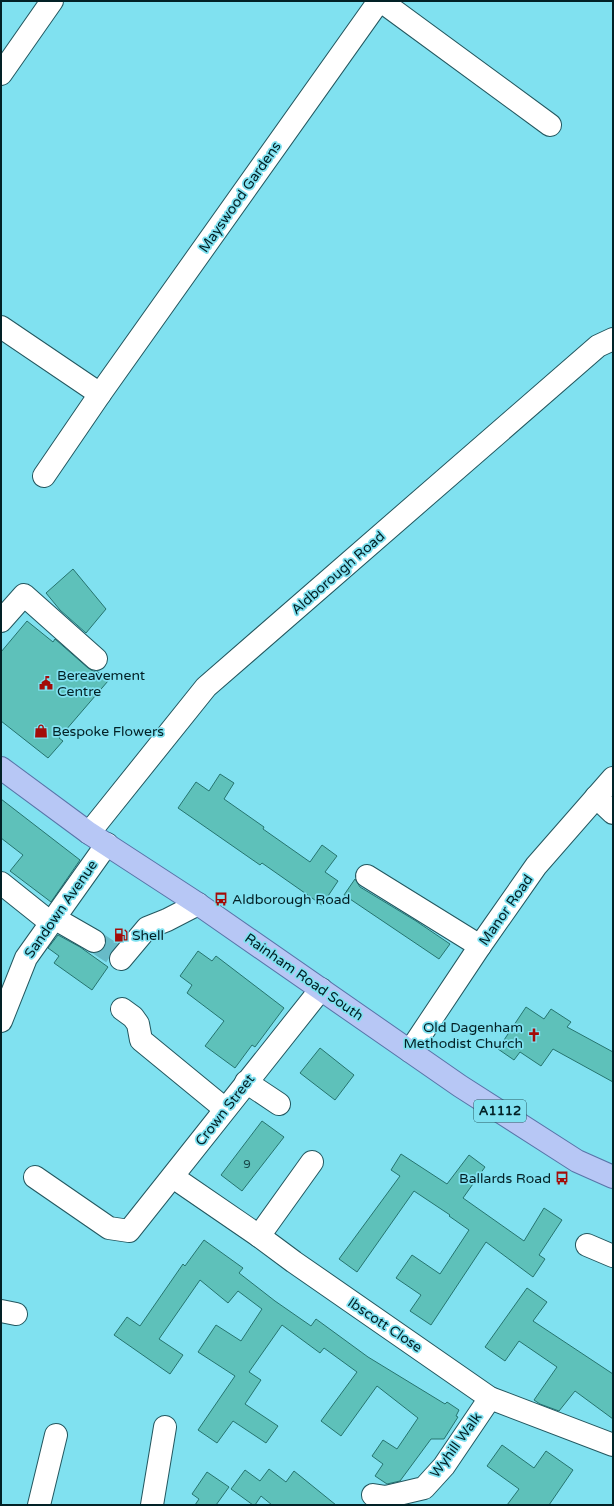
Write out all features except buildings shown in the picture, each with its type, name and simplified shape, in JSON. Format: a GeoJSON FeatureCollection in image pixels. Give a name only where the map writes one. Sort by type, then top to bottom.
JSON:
{"type":"FeatureCollection","features":[{"type":"Feature","properties":{"kind":"main road","name":"Rainham Road South"},"geometry":{"type":"LineString","coordinates":[[1,768],[98,838],[198,904],[410,1051],[577,1161],[613,1177]]}},
{"type":"Feature","properties":{"kind":"street"},"geometry":{"type":"LineString","coordinates":[[1,74],[52,1]]}},
{"type":"Feature","properties":{"kind":"street","name":"Mayswood Gardens"},"geometry":{"type":"LineString","coordinates":[[44,476],[100,394],[380,1],[550,125]]}},
{"type":"Feature","properties":{"kind":"street"},"geometry":{"type":"LineString","coordinates":[[1,327],[100,394]]}},
{"type":"Feature","properties":{"kind":"street","name":"Aldborough Road"},"geometry":{"type":"LineString","coordinates":[[98,838],[206,687],[598,346],[613,339]]}},
{"type":"Feature","properties":{"kind":"street"},"geometry":{"type":"LineString","coordinates":[[1,621],[24,595],[96,659]]}},
{"type":"Feature","properties":{"kind":"street","name":"Manor Road"},"geometry":{"type":"LineString","coordinates":[[410,1051],[480,946],[536,866],[613,778]]}},
{"type":"Feature","properties":{"kind":"street"},"geometry":{"type":"LineString","coordinates":[[596,797],[613,813]]}},
{"type":"Feature","properties":{"kind":"street","name":"Sandown Avenue"},"geometry":{"type":"LineString","coordinates":[[1,1021],[26,958],[53,921],[98,838]]}},
{"type":"Feature","properties":{"kind":"street"},"geometry":{"type":"LineString","coordinates":[[367,876],[480,946]]}},
{"type":"Feature","properties":{"kind":"street"},"geometry":{"type":"LineString","coordinates":[[1,883],[53,921],[94,940]]}},
{"type":"Feature","properties":{"kind":"street"},"geometry":{"type":"LineString","coordinates":[[121,959],[147,928],[198,904]]}},
{"type":"Feature","properties":{"kind":"street","name":"Crown Street"},"geometry":{"type":"LineString","coordinates":[[35,1177],[109,1228],[129,1231],[321,989]]}},
{"type":"Feature","properties":{"kind":"street"},"geometry":{"type":"LineString","coordinates":[[122,1009],[133,1017],[138,1024],[141,1040],[225,1109]]}},
{"type":"Feature","properties":{"kind":"street"},"geometry":{"type":"LineString","coordinates":[[246,1082],[279,1104]]}},
{"type":"Feature","properties":{"kind":"street"},"geometry":{"type":"LineString","coordinates":[[258,1236],[312,1162]]}},
{"type":"Feature","properties":{"kind":"street","name":"Ibscott Close"},"geometry":{"type":"LineString","coordinates":[[173,1177],[490,1398],[613,1445]]}},
{"type":"Feature","properties":{"kind":"street"},"geometry":{"type":"LineString","coordinates":[[587,1245],[613,1256]]}},
{"type":"Feature","properties":{"kind":"street","name":"Wyhill Walk"},"geometry":{"type":"LineString","coordinates":[[373,1496],[386,1497],[424,1488],[444,1466],[490,1398]]}},
{"type":"Feature","properties":{"kind":"street"},"geometry":{"type":"LineString","coordinates":[[152,1505],[165,1427]]}},
{"type":"Feature","properties":{"kind":"street"},"geometry":{"type":"LineString","coordinates":[[38,1505],[56,1435]]}},
{"type":"Feature","properties":{"kind":"tunnel"},"geometry":{"type":"LineString","coordinates":[[94,941],[121,959]]}},
{"type":"Feature","properties":{"kind":"place","name":"Bereavement Centre"},"geometry":{"type":"Point","coordinates":[46,683]}},
{"type":"Feature","properties":{"kind":"place","name":"Bespoke Flowers"},"geometry":{"type":"Point","coordinates":[41,731]}},
{"type":"Feature","properties":{"kind":"place","name":"Aldborough Road"},"geometry":{"type":"Point","coordinates":[221,899]}},
{"type":"Feature","properties":{"kind":"place","name":"Shell"},"geometry":{"type":"Point","coordinates":[121,935]}},
{"type":"Feature","properties":{"kind":"place","name":"Old Dagenham Methodist Church"},"geometry":{"type":"Point","coordinates":[534,1035]}},
{"type":"Feature","properties":{"kind":"place","name":"Ballards Road"},"geometry":{"type":"Point","coordinates":[562,1178]}}]}
